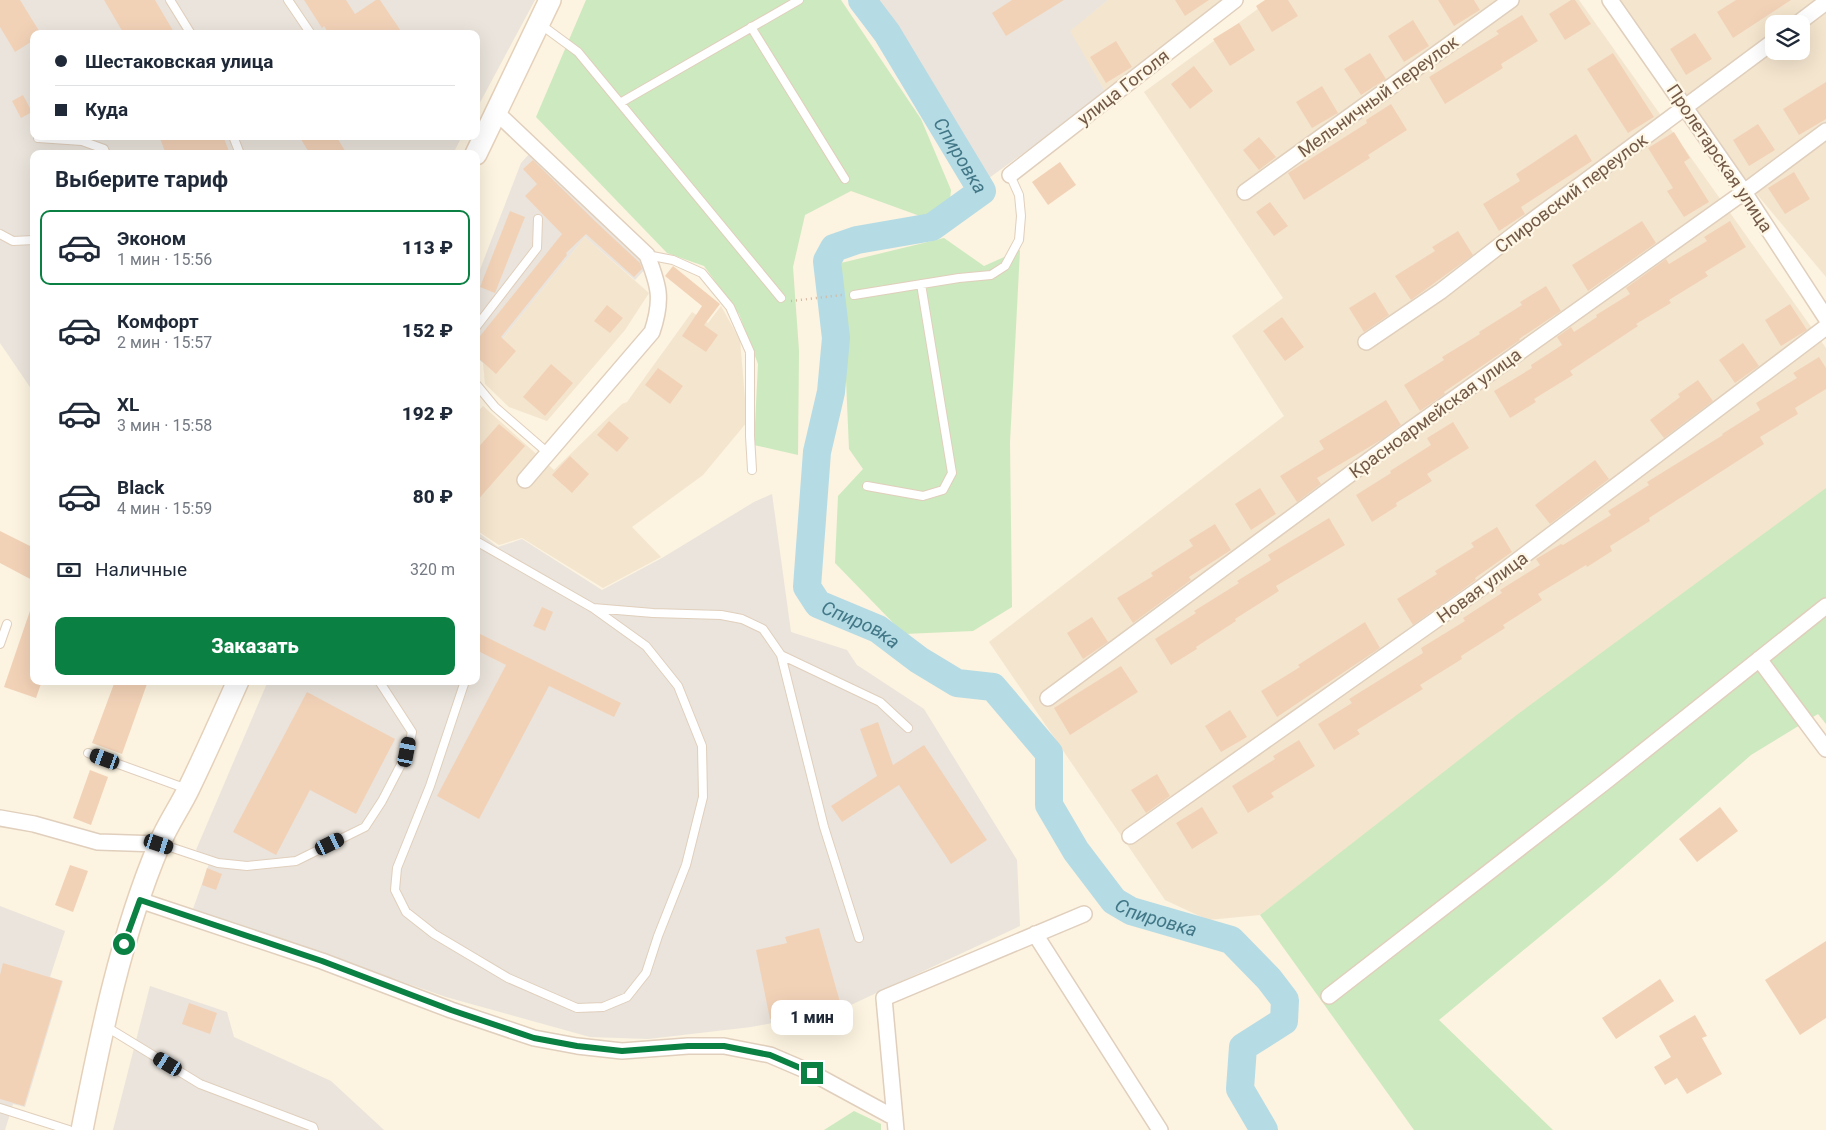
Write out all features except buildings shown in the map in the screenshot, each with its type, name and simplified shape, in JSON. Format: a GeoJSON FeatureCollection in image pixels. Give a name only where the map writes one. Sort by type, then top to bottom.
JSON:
{"type":"FeatureCollection","features":[{"type":"Feature","properties":{"kind":"main road"},"geometry":{"type":"LineString","coordinates":[[478,150],[550,0]]}},
{"type":"Feature","properties":{"kind":"main road"},"geometry":{"type":"LineString","coordinates":[[82,1130],[124,944],[159,844],[188,789],[236,685]]}},
{"type":"Feature","properties":{"kind":"street","name":"улица Гоголя"},"geometry":{"type":"LineString","coordinates":[[1010,175],[1235,0]]}},
{"type":"Feature","properties":{"kind":"street","name":"Мельничный переулок"},"geometry":{"type":"LineString","coordinates":[[1245,192],[1511,0]]}},
{"type":"Feature","properties":{"kind":"street","name":"Пролетарская улица"},"geometry":{"type":"LineString","coordinates":[[1610,0],[1744,192],[1826,318]]}},
{"type":"Feature","properties":{"kind":"street"},"geometry":{"type":"LineString","coordinates":[[1809,15],[1826,2]]}},
{"type":"Feature","properties":{"kind":"street","name":"Спировский переулок"},"geometry":{"type":"LineString","coordinates":[[1366,342],[1441,291],[1765,48]]}},
{"type":"Feature","properties":{"kind":"street"},"geometry":{"type":"LineString","coordinates":[[496,112],[647,255],[658,283],[658,314],[652,332],[525,480]]}},
{"type":"Feature","properties":{"kind":"street","name":"Красноармейская улица"},"geometry":{"type":"LineString","coordinates":[[1048,698],[1403,435],[1744,192],[1826,131]]}},
{"type":"Feature","properties":{"kind":"street","name":"Новая улица"},"geometry":{"type":"LineString","coordinates":[[1130,836],[1481,588],[1826,327]]}},
{"type":"Feature","properties":{"kind":"street"},"geometry":{"type":"LineString","coordinates":[[1329,996],[1605,782],[1826,606]]}},
{"type":"Feature","properties":{"kind":"street"},"geometry":{"type":"LineString","coordinates":[[1759,659],[1826,749]]}},
{"type":"Feature","properties":{"kind":"street"},"geometry":{"type":"LineString","coordinates":[[0,818],[34,824],[98,842],[159,844]]}},
{"type":"Feature","properties":{"kind":"street"},"geometry":{"type":"LineString","coordinates":[[140,900],[322,961],[451,1010],[534,1038],[577,1046],[622,1051],[688,1046],[724,1046],[770,1055],[812,1073],[895,1124]]}},
{"type":"Feature","properties":{"kind":"street"},"geometry":{"type":"LineString","coordinates":[[895,1124],[884,998],[1084,914]]}},
{"type":"Feature","properties":{"kind":"street"},"geometry":{"type":"LineString","coordinates":[[1035,934],[1160,1130]]}},
{"type":"Feature","properties":{"kind":"lane"},"geometry":{"type":"LineString","coordinates":[[170,0],[189,30]]}},
{"type":"Feature","properties":{"kind":"lane"},"geometry":{"type":"LineString","coordinates":[[288,0],[308,30]]}},
{"type":"Feature","properties":{"kind":"lane"},"geometry":{"type":"LineString","coordinates":[[620,103],[799,0]]}},
{"type":"Feature","properties":{"kind":"lane"},"geometry":{"type":"LineString","coordinates":[[538,23],[578,52],[781,298]]}},
{"type":"Feature","properties":{"kind":"lane"},"geometry":{"type":"LineString","coordinates":[[751,28],[845,179]]}},
{"type":"Feature","properties":{"kind":"lane"},"geometry":{"type":"LineString","coordinates":[[67,140],[82,141],[104,150]]}},
{"type":"Feature","properties":{"kind":"lane"},"geometry":{"type":"LineString","coordinates":[[854,295],[959,278],[991,275],[1006,266],[1019,240],[1021,216],[1019,195],[1010,175]]}},
{"type":"Feature","properties":{"kind":"lane"},"geometry":{"type":"LineString","coordinates":[[480,322],[537,248],[538,219]]}},
{"type":"Feature","properties":{"kind":"lane"},"geometry":{"type":"LineString","coordinates":[[0,234],[13,241],[30,240]]}},
{"type":"Feature","properties":{"kind":"lane"},"geometry":{"type":"LineString","coordinates":[[647,255],[673,260],[702,272],[730,307],[750,352],[752,470]]}},
{"type":"Feature","properties":{"kind":"lane"},"geometry":{"type":"LineString","coordinates":[[867,486],[922,496],[943,490],[952,473],[921,284]]}},
{"type":"Feature","properties":{"kind":"lane"},"geometry":{"type":"LineString","coordinates":[[480,389],[495,407],[548,453]]}},
{"type":"Feature","properties":{"kind":"lane"},"geometry":{"type":"LineString","coordinates":[[464,685],[430,786],[397,868],[395,890],[406,912],[434,934],[508,978],[577,1008],[603,1007],[627,997],[646,973],[658,936],[686,865],[703,798],[702,746],[678,686],[646,646],[593,608],[480,543]]}},
{"type":"Feature","properties":{"kind":"lane"},"geometry":{"type":"LineString","coordinates":[[593,608],[653,613],[721,615],[742,619],[763,629],[781,656],[824,827],[858,938]]}},
{"type":"Feature","properties":{"kind":"lane"},"geometry":{"type":"LineString","coordinates":[[0,644],[7,624]]}},
{"type":"Feature","properties":{"kind":"lane"},"geometry":{"type":"LineString","coordinates":[[781,656],[880,702],[908,728]]}},
{"type":"Feature","properties":{"kind":"lane"},"geometry":{"type":"LineString","coordinates":[[159,844],[218,863],[247,866],[296,861],[365,827],[382,801],[407,752],[412,732],[382,685]]}},
{"type":"Feature","properties":{"kind":"lane"},"geometry":{"type":"LineString","coordinates":[[88,753],[188,789]]}},
{"type":"Feature","properties":{"kind":"lane"},"geometry":{"type":"LineString","coordinates":[[104,1026],[200,1084],[312,1127],[314,1130]]}},
{"type":"Feature","properties":{"kind":"lane"},"geometry":{"type":"LineString","coordinates":[[0,1108],[69,1130]]}},
{"type":"Feature","properties":{"kind":"lane"},"geometry":{"type":"LineString","coordinates":[[42,1130],[52,1125]]}},
{"type":"Feature","properties":{"kind":"path"},"geometry":{"type":"LineString","coordinates":[[781,298],[790,301],[837,294]]}},
{"type":"Feature","properties":{"kind":"shaded area"},"geometry":{"type":"Polygon","coordinates":[[[0,0],[535,0],[480,103],[480,30],[30,30],[30,140],[460,140],[455,150],[30,150],[30,387],[0,343],[0,0]]]}},
{"type":"Feature","properties":{"kind":"shaded area"},"geometry":{"type":"Polygon","coordinates":[[[878,0],[1108,0],[1070,31],[1106,93],[989,178],[878,0]]]}},
{"type":"Feature","properties":{"kind":"shaded area"},"geometry":{"type":"Polygon","coordinates":[[[1108,0],[1225,0],[1106,93],[1069,31],[1108,0]]]}},
{"type":"Feature","properties":{"kind":"shaded area"},"geometry":{"type":"Polygon","coordinates":[[[1270,0],[1579,0],[1826,348],[1826,490],[1260,915],[1208,920],[1165,900],[989,642],[1284,416],[1232,336],[1283,298],[1144,92],[1270,0]]]}},
{"type":"Feature","properties":{"kind":"shaded area"},"geometry":{"type":"Polygon","coordinates":[[[1618,0],[1826,0],[1826,123],[1747,181],[1618,0]]]}},
{"type":"Feature","properties":{"kind":"shaded area"},"geometry":{"type":"Polygon","coordinates":[[[1826,139],[1826,277],[1755,192],[1826,139]]]}},
{"type":"Feature","properties":{"kind":"shaded area"},"geometry":{"type":"Polygon","coordinates":[[[531,152],[648,266],[635,280],[585,237],[483,363],[480,360],[480,270],[521,163],[531,152]]]}},
{"type":"Feature","properties":{"kind":"shaded area"},"geometry":{"type":"Polygon","coordinates":[[[585,237],[649,293],[625,330],[547,421],[509,407],[485,384],[483,363],[585,237]]]}},
{"type":"Feature","properties":{"kind":"shaded area"},"geometry":{"type":"Polygon","coordinates":[[[721,306],[740,340],[747,422],[703,475],[632,527],[661,557],[603,588],[522,538],[499,545],[480,533],[480,409],[483,406],[554,470],[622,404],[627,402],[692,312],[708,323],[721,306]]]}},
{"type":"Feature","properties":{"kind":"shaded area"},"geometry":{"type":"Polygon","coordinates":[[[772,494],[791,632],[847,650],[857,665],[924,709],[1017,860],[1020,926],[840,1010],[751,1027],[648,1039],[590,1037],[446,997],[193,909],[211,858],[196,850],[266,685],[480,685],[480,534],[498,547],[522,539],[602,590],[662,558],[754,502],[772,494]]]}},
{"type":"Feature","properties":{"kind":"shaded area"},"geometry":{"type":"Polygon","coordinates":[[[0,906],[65,931],[50,977],[63,981],[25,1107],[13,1104],[5,1130],[0,1130],[0,906]]]}},
{"type":"Feature","properties":{"kind":"shaded area"},"geometry":{"type":"Polygon","coordinates":[[[150,986],[227,1012],[234,1037],[331,1081],[384,1130],[113,1130],[150,986]]]}},
{"type":"Feature","properties":{"kind":"green space"},"geometry":{"type":"Polygon","coordinates":[[[586,0],[841,0],[921,119],[951,190],[949,209],[931,220],[851,191],[805,215],[793,267],[799,351],[798,455],[754,445],[758,364],[739,314],[704,266],[667,253],[536,117],[586,0]]]}},
{"type":"Feature","properties":{"kind":"green space"},"geometry":{"type":"Polygon","coordinates":[[[944,238],[984,266],[1020,250],[1010,442],[1012,607],[973,631],[904,634],[835,563],[838,496],[863,469],[849,449],[841,263],[944,238]]]}},
{"type":"Feature","properties":{"kind":"green space"},"geometry":{"type":"Polygon","coordinates":[[[1826,488],[1826,724],[1818,714],[1751,755],[1606,882],[1439,1020],[1553,1130],[1414,1130],[1260,915],[1518,714],[1826,488]]]}},
{"type":"Feature","properties":{"kind":"green space"},"geometry":{"type":"Polygon","coordinates":[[[854,1111],[881,1124],[881,1130],[824,1130],[854,1111]]]}},
{"type":"Feature","properties":{"kind":"waterway","name":"Спировка"},"geometry":{"type":"LineString","coordinates":[[862,0],[887,33],[982,191],[932,227],[857,240],[834,248],[827,261],[836,338],[831,392],[817,452],[807,587],[818,604],[878,629],[919,660],[957,683],[993,687],[1049,753],[1049,805],[1076,851],[1114,901],[1131,911],[1231,940],[1269,979],[1285,1000],[1284,1021],[1243,1047],[1240,1089],[1264,1130]]}},
{"type":"Feature","properties":{"kind":"route"},"geometry":{"type":"LineString","coordinates":[[124,944],[140,900],[322,961],[451,1010],[534,1038],[577,1046],[622,1051],[688,1046],[724,1046],[770,1055],[812,1073]]}}]}
